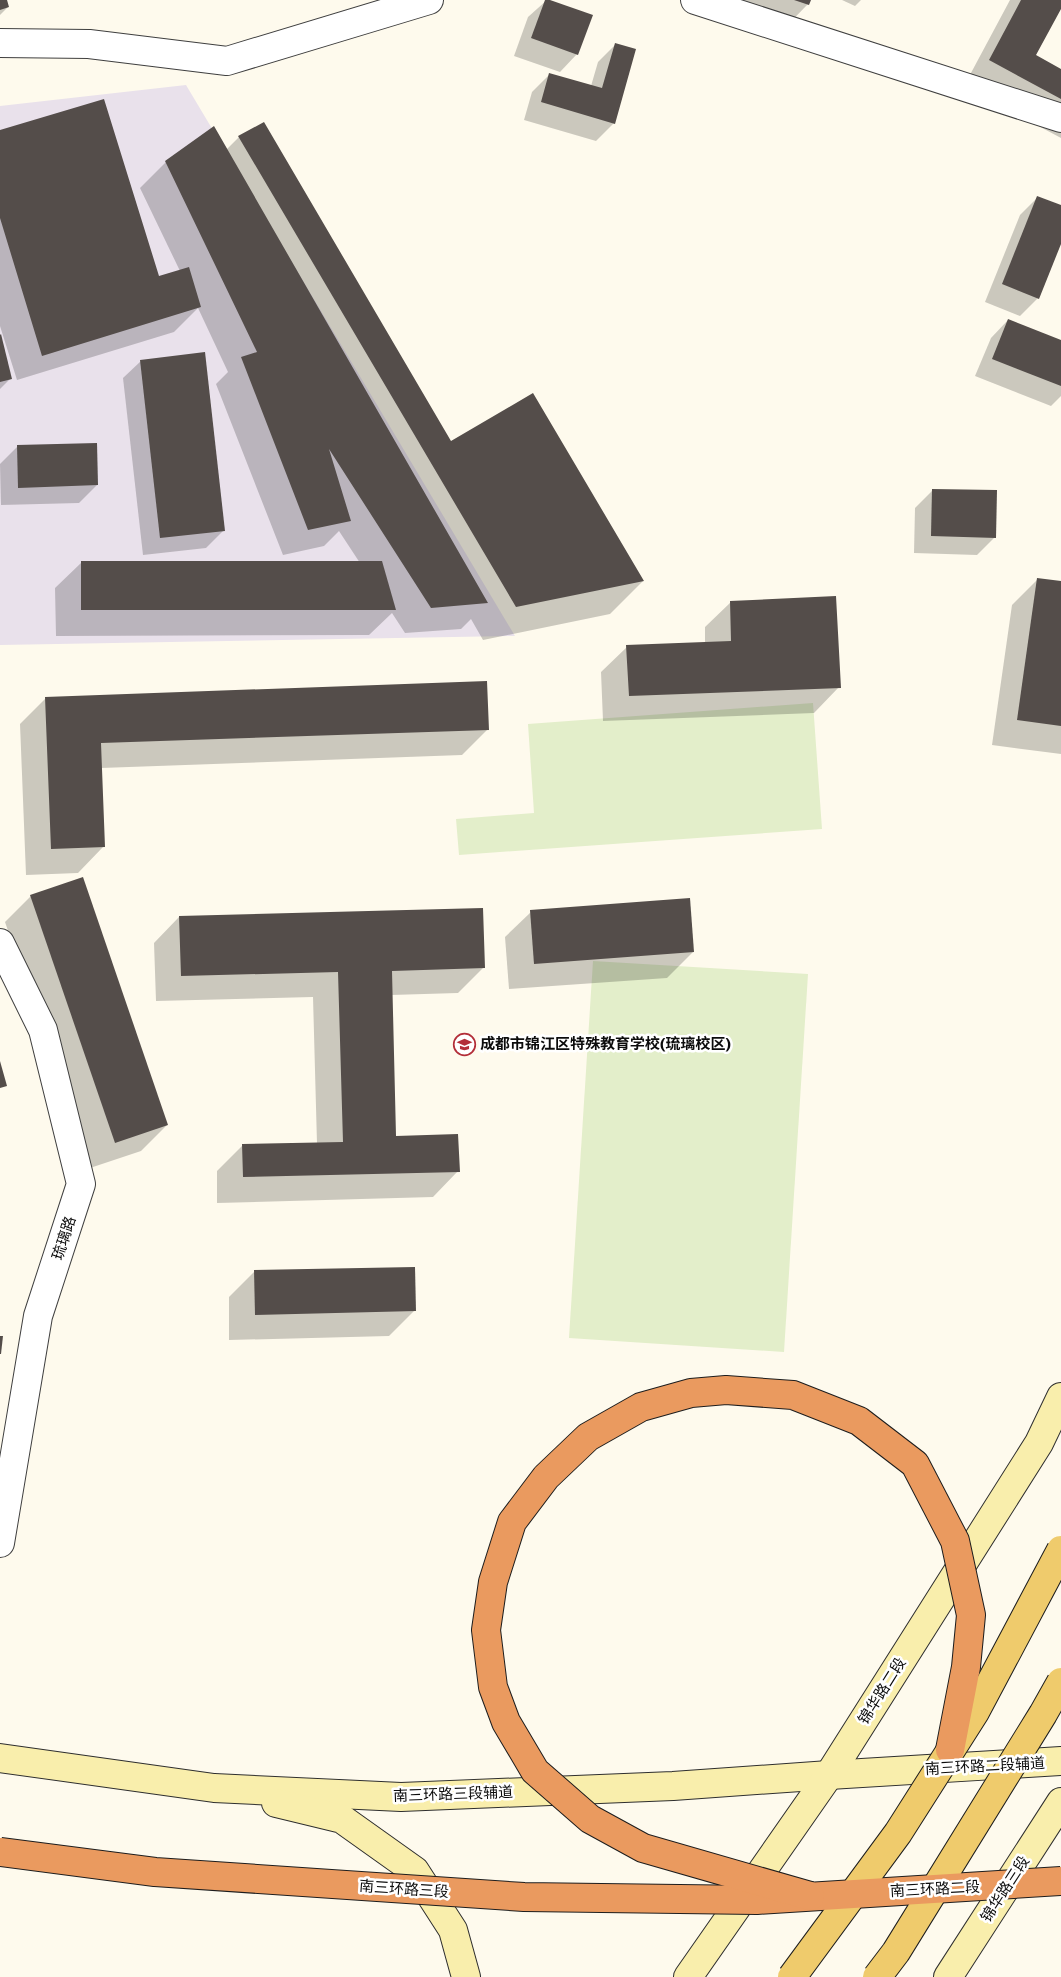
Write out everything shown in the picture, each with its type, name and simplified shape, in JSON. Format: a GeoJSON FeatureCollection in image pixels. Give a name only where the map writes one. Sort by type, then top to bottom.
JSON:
{"type":"FeatureCollection","features":[{"type":"Feature","properties":{"kind":"highway"},"geometry":{"type":"LineString","coordinates":[[810,1896],[643,1848],[590,1818],[535,1771],[506,1722],[493,1687],[486,1630],[493,1582],[512,1522],[546,1477],[588,1437],[641,1407],[691,1393],[726,1390],[793,1395],[860,1420],[916,1464],[955,1541],[971,1615],[966,1667],[950,1750]]}},
{"type":"Feature","properties":{"kind":"highway","name":"南三环路三段"},"geometry":{"type":"LineString","coordinates":[[0,1852],[155,1872],[524,1897],[757,1900],[810,1896]]}},
{"type":"Feature","properties":{"kind":"highway","name":"南三环路二段"},"geometry":{"type":"LineString","coordinates":[[810,1896],[1061,1881]]}},
{"type":"Feature","properties":{"kind":"main road","name":"锦华路二段"},"geometry":{"type":"LineString","coordinates":[[688,1977],[829,1775],[1039,1443],[1061,1397]]}},
{"type":"Feature","properties":{"kind":"main road"},"geometry":{"type":"LineString","coordinates":[[792,1977],[898,1833],[975,1712],[1061,1550]]}},
{"type":"Feature","properties":{"kind":"main road"},"geometry":{"type":"LineString","coordinates":[[877,1977],[896,1952],[1061,1682]]}},
{"type":"Feature","properties":{"kind":"main road","name":"南三环路三段辅道"},"geometry":{"type":"LineString","coordinates":[[0,1758],[214,1788],[401,1797],[672,1786],[909,1770]]}},
{"type":"Feature","properties":{"kind":"main road","name":"南三环路二段辅道"},"geometry":{"type":"LineString","coordinates":[[909,1770],[1061,1761]]}},
{"type":"Feature","properties":{"kind":"main road"},"geometry":{"type":"LineString","coordinates":[[214,1788],[342,1819],[415,1871],[453,1930],[466,1977]]}},
{"type":"Feature","properties":{"kind":"main road","name":"锦华路三段"},"geometry":{"type":"LineString","coordinates":[[948,1977],[1061,1802]]}},
{"type":"Feature","properties":{"kind":"street"},"geometry":{"type":"LineString","coordinates":[[0,43],[89,44],[227,61],[429,0]]}},
{"type":"Feature","properties":{"kind":"street"},"geometry":{"type":"LineString","coordinates":[[695,0],[1061,118]]}},
{"type":"Feature","properties":{"kind":"street","name":"琉璃路"},"geometry":{"type":"LineString","coordinates":[[0,943],[43,1030],[82,1184],[38,1316],[0,1543]]}},
{"type":"Feature","properties":{"kind":"shaded area"},"geometry":{"type":"Polygon","coordinates":[[[186,85],[515,636],[0,645],[0,106],[186,85]]]}},
{"type":"Feature","properties":{"kind":"green space"},"geometry":{"type":"Polygon","coordinates":[[[813,703],[822,829],[459,855],[456,819],[534,813],[528,724],[813,703]]]}},
{"type":"Feature","properties":{"kind":"green space"},"geometry":{"type":"Polygon","coordinates":[[[593,961],[808,974],[784,1352],[569,1338],[593,961]]]}},
{"type":"Feature","properties":{"kind":"building"},"geometry":{"type":"Polygon","coordinates":[[[0,0],[7,0],[9,7],[0,10],[0,0]]]}},
{"type":"Feature","properties":{"kind":"building"},"geometry":{"type":"Polygon","coordinates":[[[545,0],[593,15],[578,55],[531,38],[545,0]]]}},
{"type":"Feature","properties":{"kind":"building"},"geometry":{"type":"Polygon","coordinates":[[[794,0],[811,0],[809,5],[794,0]]]}},
{"type":"Feature","properties":{"kind":"building"},"geometry":{"type":"Polygon","coordinates":[[[1021,0],[1061,0],[1061,9],[1036,55],[1061,69],[1061,99],[989,60],[1021,0]]]}},
{"type":"Feature","properties":{"kind":"building"},"geometry":{"type":"Polygon","coordinates":[[[615,43],[636,49],[615,124],[541,102],[549,73],[602,88],[615,43]]]}},
{"type":"Feature","properties":{"kind":"building"},"geometry":{"type":"Polygon","coordinates":[[[104,99],[159,276],[189,267],[201,307],[42,356],[0,218],[0,130],[104,99]]]}},
{"type":"Feature","properties":{"kind":"building"},"geometry":{"type":"Polygon","coordinates":[[[264,122],[451,441],[533,393],[644,581],[516,607],[238,136],[264,122]]]}},
{"type":"Feature","properties":{"kind":"building"},"geometry":{"type":"Polygon","coordinates":[[[214,126],[488,603],[431,608],[329,449],[351,521],[308,530],[241,357],[257,352],[165,161],[214,126]]]}},
{"type":"Feature","properties":{"kind":"building"},"geometry":{"type":"Polygon","coordinates":[[[1037,196],[1061,205],[1061,244],[1039,299],[1002,284],[1037,196]]]}},
{"type":"Feature","properties":{"kind":"building"},"geometry":{"type":"Polygon","coordinates":[[[1008,319],[1061,340],[1061,386],[992,359],[1008,319]]]}},
{"type":"Feature","properties":{"kind":"building"},"geometry":{"type":"Polygon","coordinates":[[[0,335],[12,379],[0,382],[0,335]]]}},
{"type":"Feature","properties":{"kind":"building"},"geometry":{"type":"Polygon","coordinates":[[[205,352],[225,531],[160,538],[140,360],[205,352]]]}},
{"type":"Feature","properties":{"kind":"building"},"geometry":{"type":"Polygon","coordinates":[[[97,443],[98,485],[18,488],[17,445],[97,443]]]}},
{"type":"Feature","properties":{"kind":"building"},"geometry":{"type":"Polygon","coordinates":[[[932,489],[997,490],[996,538],[931,536],[932,489]]]}},
{"type":"Feature","properties":{"kind":"building"},"geometry":{"type":"Polygon","coordinates":[[[81,561],[382,561],[396,610],[81,610],[81,561]]]}},
{"type":"Feature","properties":{"kind":"building"},"geometry":{"type":"Polygon","coordinates":[[[1037,578],[1061,581],[1061,726],[1017,720],[1037,578]]]}},
{"type":"Feature","properties":{"kind":"building"},"geometry":{"type":"Polygon","coordinates":[[[836,596],[841,688],[629,696],[626,645],[731,641],[730,601],[836,596]]]}},
{"type":"Feature","properties":{"kind":"building"},"geometry":{"type":"Polygon","coordinates":[[[487,681],[489,730],[101,743],[105,847],[51,849],[45,697],[487,681]]]}},
{"type":"Feature","properties":{"kind":"building"},"geometry":{"type":"Polygon","coordinates":[[[83,877],[168,1125],[115,1143],[30,895],[83,877]]]}},
{"type":"Feature","properties":{"kind":"building"},"geometry":{"type":"Polygon","coordinates":[[[690,898],[694,952],[534,964],[530,910],[690,898]]]}},
{"type":"Feature","properties":{"kind":"building"},"geometry":{"type":"Polygon","coordinates":[[[483,908],[485,968],[392,971],[396,1136],[458,1134],[460,1172],[243,1177],[242,1144],[343,1142],[338,972],[181,976],[179,916],[483,908]]]}},
{"type":"Feature","properties":{"kind":"building"},"geometry":{"type":"Polygon","coordinates":[[[0,1061],[7,1086],[0,1088],[0,1061]]]}},
{"type":"Feature","properties":{"kind":"building"},"geometry":{"type":"Polygon","coordinates":[[[415,1267],[416,1311],[255,1315],[254,1270],[415,1267]]]}},
{"type":"Feature","properties":{"kind":"building"},"geometry":{"type":"Polygon","coordinates":[[[0,1336],[3,1336],[1,1354],[0,1354],[0,1336]]]}},
{"type":"Feature","properties":{"kind":"place","name":"成都市锦江区特殊教育学校(琉璃校区)"},"geometry":{"type":"Point","coordinates":[464,1044]}}]}
